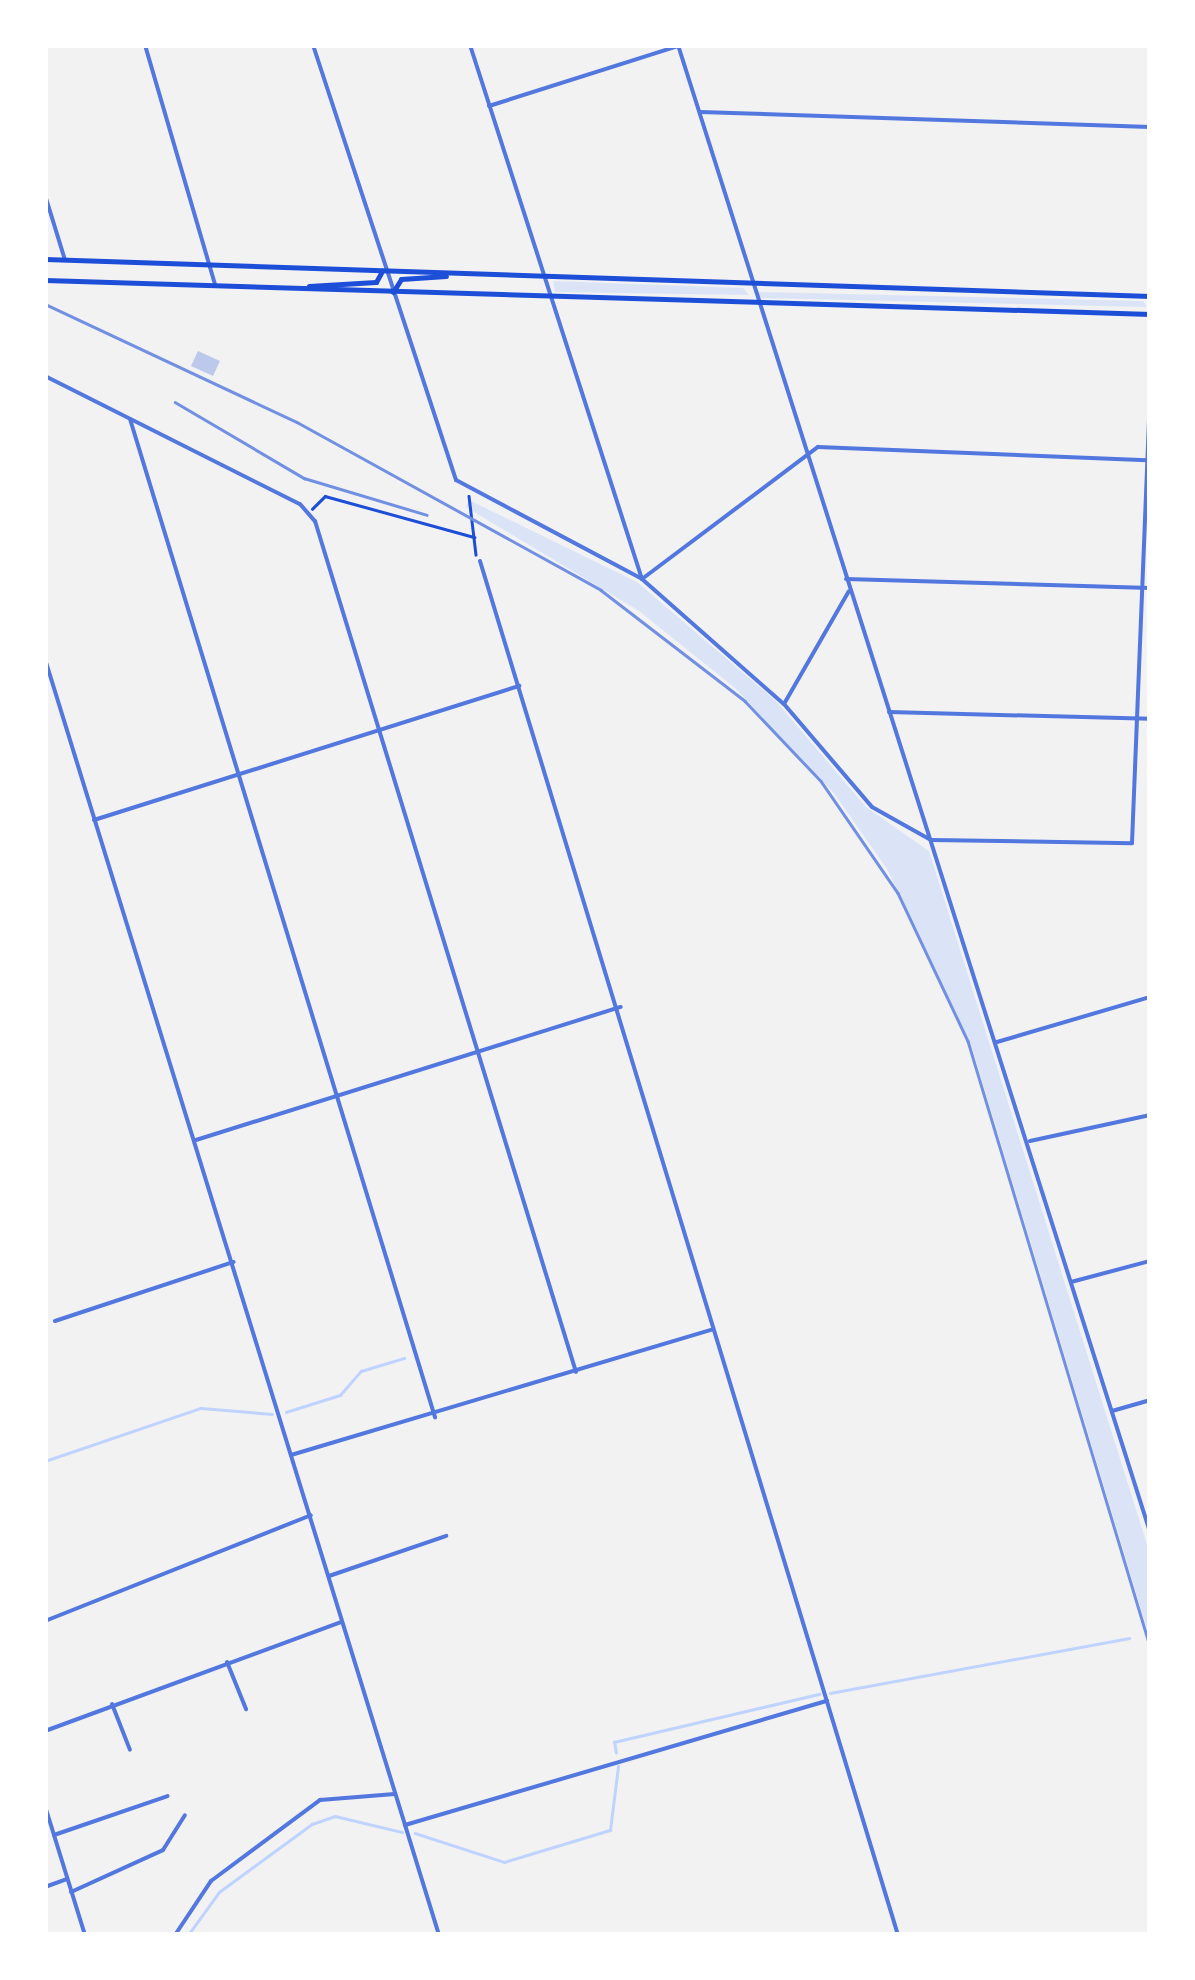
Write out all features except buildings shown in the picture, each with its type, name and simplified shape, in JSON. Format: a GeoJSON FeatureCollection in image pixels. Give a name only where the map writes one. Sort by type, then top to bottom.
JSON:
{"type":"FeatureCollection","features":[{"type":"Feature","properties":{"kind":"main road"},"geometry":{"type":"LineString","coordinates":[[45,258],[1150,296]]}},
{"type":"Feature","properties":{"kind":"main road"},"geometry":{"type":"LineString","coordinates":[[305,287],[376,282],[382,270]]}},
{"type":"Feature","properties":{"kind":"main road"},"geometry":{"type":"LineString","coordinates":[[393,292],[401,279],[452,274]]}},
{"type":"Feature","properties":{"kind":"main road"},"geometry":{"type":"LineString","coordinates":[[45,280],[1150,314]]}},
{"type":"Feature","properties":{"kind":"street"},"geometry":{"type":"LineString","coordinates":[[145,45],[215,266],[215,285]]}},
{"type":"Feature","properties":{"kind":"street"},"geometry":{"type":"LineString","coordinates":[[285,45],[341,45]]}},
{"type":"Feature","properties":{"kind":"street"},"geometry":{"type":"LineString","coordinates":[[470,45],[642,578]]}},
{"type":"Feature","properties":{"kind":"street"},"geometry":{"type":"LineString","coordinates":[[490,106],[678,46],[846,579],[1030,1140],[1150,1532]]}},
{"type":"Feature","properties":{"kind":"street"},"geometry":{"type":"LineString","coordinates":[[314,47],[382,270],[393,292],[456,480],[471,493],[642,578],[784,704],[872,807],[931,840],[1132,843],[1147,587],[1150,388]]}},
{"type":"Feature","properties":{"kind":"street"},"geometry":{"type":"LineString","coordinates":[[700,112],[1150,127]]}},
{"type":"Feature","properties":{"kind":"street"},"geometry":{"type":"LineString","coordinates":[[45,195],[65,260]]}},
{"type":"Feature","properties":{"kind":"street"},"geometry":{"type":"LineString","coordinates":[[45,376],[309,512],[576,1372]]}},
{"type":"Feature","properties":{"kind":"street"},"geometry":{"type":"LineString","coordinates":[[130,419],[435,1417]]}},
{"type":"Feature","properties":{"kind":"street"},"geometry":{"type":"LineString","coordinates":[[642,578],[818,447],[1149,460]]}},
{"type":"Feature","properties":{"kind":"street"},"geometry":{"type":"LineString","coordinates":[[480,561],[621,1006],[898,1935]]}},
{"type":"Feature","properties":{"kind":"street"},"geometry":{"type":"LineString","coordinates":[[846,579],[1147,587]]}},
{"type":"Feature","properties":{"kind":"street"},"geometry":{"type":"LineString","coordinates":[[784,704],[850,590]]}},
{"type":"Feature","properties":{"kind":"street"},"geometry":{"type":"LineString","coordinates":[[45,659],[439,1935]]}},
{"type":"Feature","properties":{"kind":"street"},"geometry":{"type":"LineString","coordinates":[[94,820],[520,686]]}},
{"type":"Feature","properties":{"kind":"street"},"geometry":{"type":"LineString","coordinates":[[890,712],[1150,719]]}},
{"type":"Feature","properties":{"kind":"street"},"geometry":{"type":"LineString","coordinates":[[997,1042],[1150,997]]}},
{"type":"Feature","properties":{"kind":"street"},"geometry":{"type":"LineString","coordinates":[[195,1140],[621,1006]]}},
{"type":"Feature","properties":{"kind":"street"},"geometry":{"type":"LineString","coordinates":[[1030,1140],[1150,1115]]}},
{"type":"Feature","properties":{"kind":"street"},"geometry":{"type":"LineString","coordinates":[[1071,1282],[1150,1260]]}},
{"type":"Feature","properties":{"kind":"street"},"geometry":{"type":"LineString","coordinates":[[54,1321],[233,1262]]}},
{"type":"Feature","properties":{"kind":"street"},"geometry":{"type":"LineString","coordinates":[[291,1455],[435,1417],[715,1328]]}},
{"type":"Feature","properties":{"kind":"street"},"geometry":{"type":"LineString","coordinates":[[1112,1411],[1150,1400]]}},
{"type":"Feature","properties":{"kind":"street"},"geometry":{"type":"LineString","coordinates":[[45,1621],[310,1515]]}},
{"type":"Feature","properties":{"kind":"street"},"geometry":{"type":"LineString","coordinates":[[329,1576],[446,1536]]}},
{"type":"Feature","properties":{"kind":"street"},"geometry":{"type":"LineString","coordinates":[[45,1732],[342,1622]]}},
{"type":"Feature","properties":{"kind":"street"},"geometry":{"type":"LineString","coordinates":[[227,1662],[246,1709]]}},
{"type":"Feature","properties":{"kind":"street"},"geometry":{"type":"LineString","coordinates":[[405,1825],[828,1701]]}},
{"type":"Feature","properties":{"kind":"street"},"geometry":{"type":"LineString","coordinates":[[112,1704],[130,1750]]}},
{"type":"Feature","properties":{"kind":"street"},"geometry":{"type":"LineString","coordinates":[[174,1935],[211,1880],[320,1800],[396,1794]]}},
{"type":"Feature","properties":{"kind":"street"},"geometry":{"type":"LineString","coordinates":[[54,1835],[168,1796]]}},
{"type":"Feature","properties":{"kind":"street"},"geometry":{"type":"LineString","coordinates":[[45,1806],[85,1935]]}},
{"type":"Feature","properties":{"kind":"street"},"geometry":{"type":"LineString","coordinates":[[72,1892],[163,1850],[186,1815]]}},
{"type":"Feature","properties":{"kind":"street"},"geometry":{"type":"LineString","coordinates":[[45,1887],[68,1879]]}},
{"type":"Feature","properties":{"kind":"path"},"geometry":{"type":"LineString","coordinates":[[471,493],[480,561]]}},
{"type":"Feature","properties":{"kind":"path"},"geometry":{"type":"LineString","coordinates":[[309,512],[325,496],[474,537]]}},
{"type":"Feature","properties":{"kind":"shaded area"},"geometry":{"type":"Polygon","coordinates":[[[553,281],[743,288],[749,295],[555,292],[553,281]]]}},
{"type":"Feature","properties":{"kind":"shaded area"},"geometry":{"type":"Polygon","coordinates":[[[758,292],[1143,301],[1147,307],[760,298],[758,292]]]}},
{"type":"Feature","properties":{"kind":"shaded area"},"geometry":{"type":"Polygon","coordinates":[[[469,500],[637,582],[776,701],[866,807],[929,851],[1150,1554],[1150,1639],[973,1051],[887,869],[833,792],[735,688],[639,611],[466,507],[469,500]]]}},
{"type":"Feature","properties":{"kind":"waterway"},"geometry":{"type":"LineString","coordinates":[[286,1412],[340,1395],[361,1371],[404,1358]]}},
{"type":"Feature","properties":{"kind":"waterway"},"geometry":{"type":"LineString","coordinates":[[45,1461],[201,1408],[272,1414]]}},
{"type":"Feature","properties":{"kind":"waterway"},"geometry":{"type":"LineString","coordinates":[[830,1693],[1129,1638]]}},
{"type":"Feature","properties":{"kind":"waterway"},"geometry":{"type":"LineString","coordinates":[[616,1753],[614,1742],[819,1694]]}},
{"type":"Feature","properties":{"kind":"waterway"},"geometry":{"type":"LineString","coordinates":[[415,1833],[504,1862],[610,1830],[618,1767]]}},
{"type":"Feature","properties":{"kind":"waterway"},"geometry":{"type":"LineString","coordinates":[[188,1935],[219,1892],[312,1824],[335,1816],[402,1832]]}},
{"type":"Feature","properties":{"kind":"railway"},"geometry":{"type":"LineString","coordinates":[[45,304],[297,422],[601,590],[745,701],[821,781],[898,893],[968,1041],[1150,1646]]}},
{"type":"Feature","properties":{"kind":"railway"},"geometry":{"type":"LineString","coordinates":[[175,402],[304,478],[427,515]]}}]}
